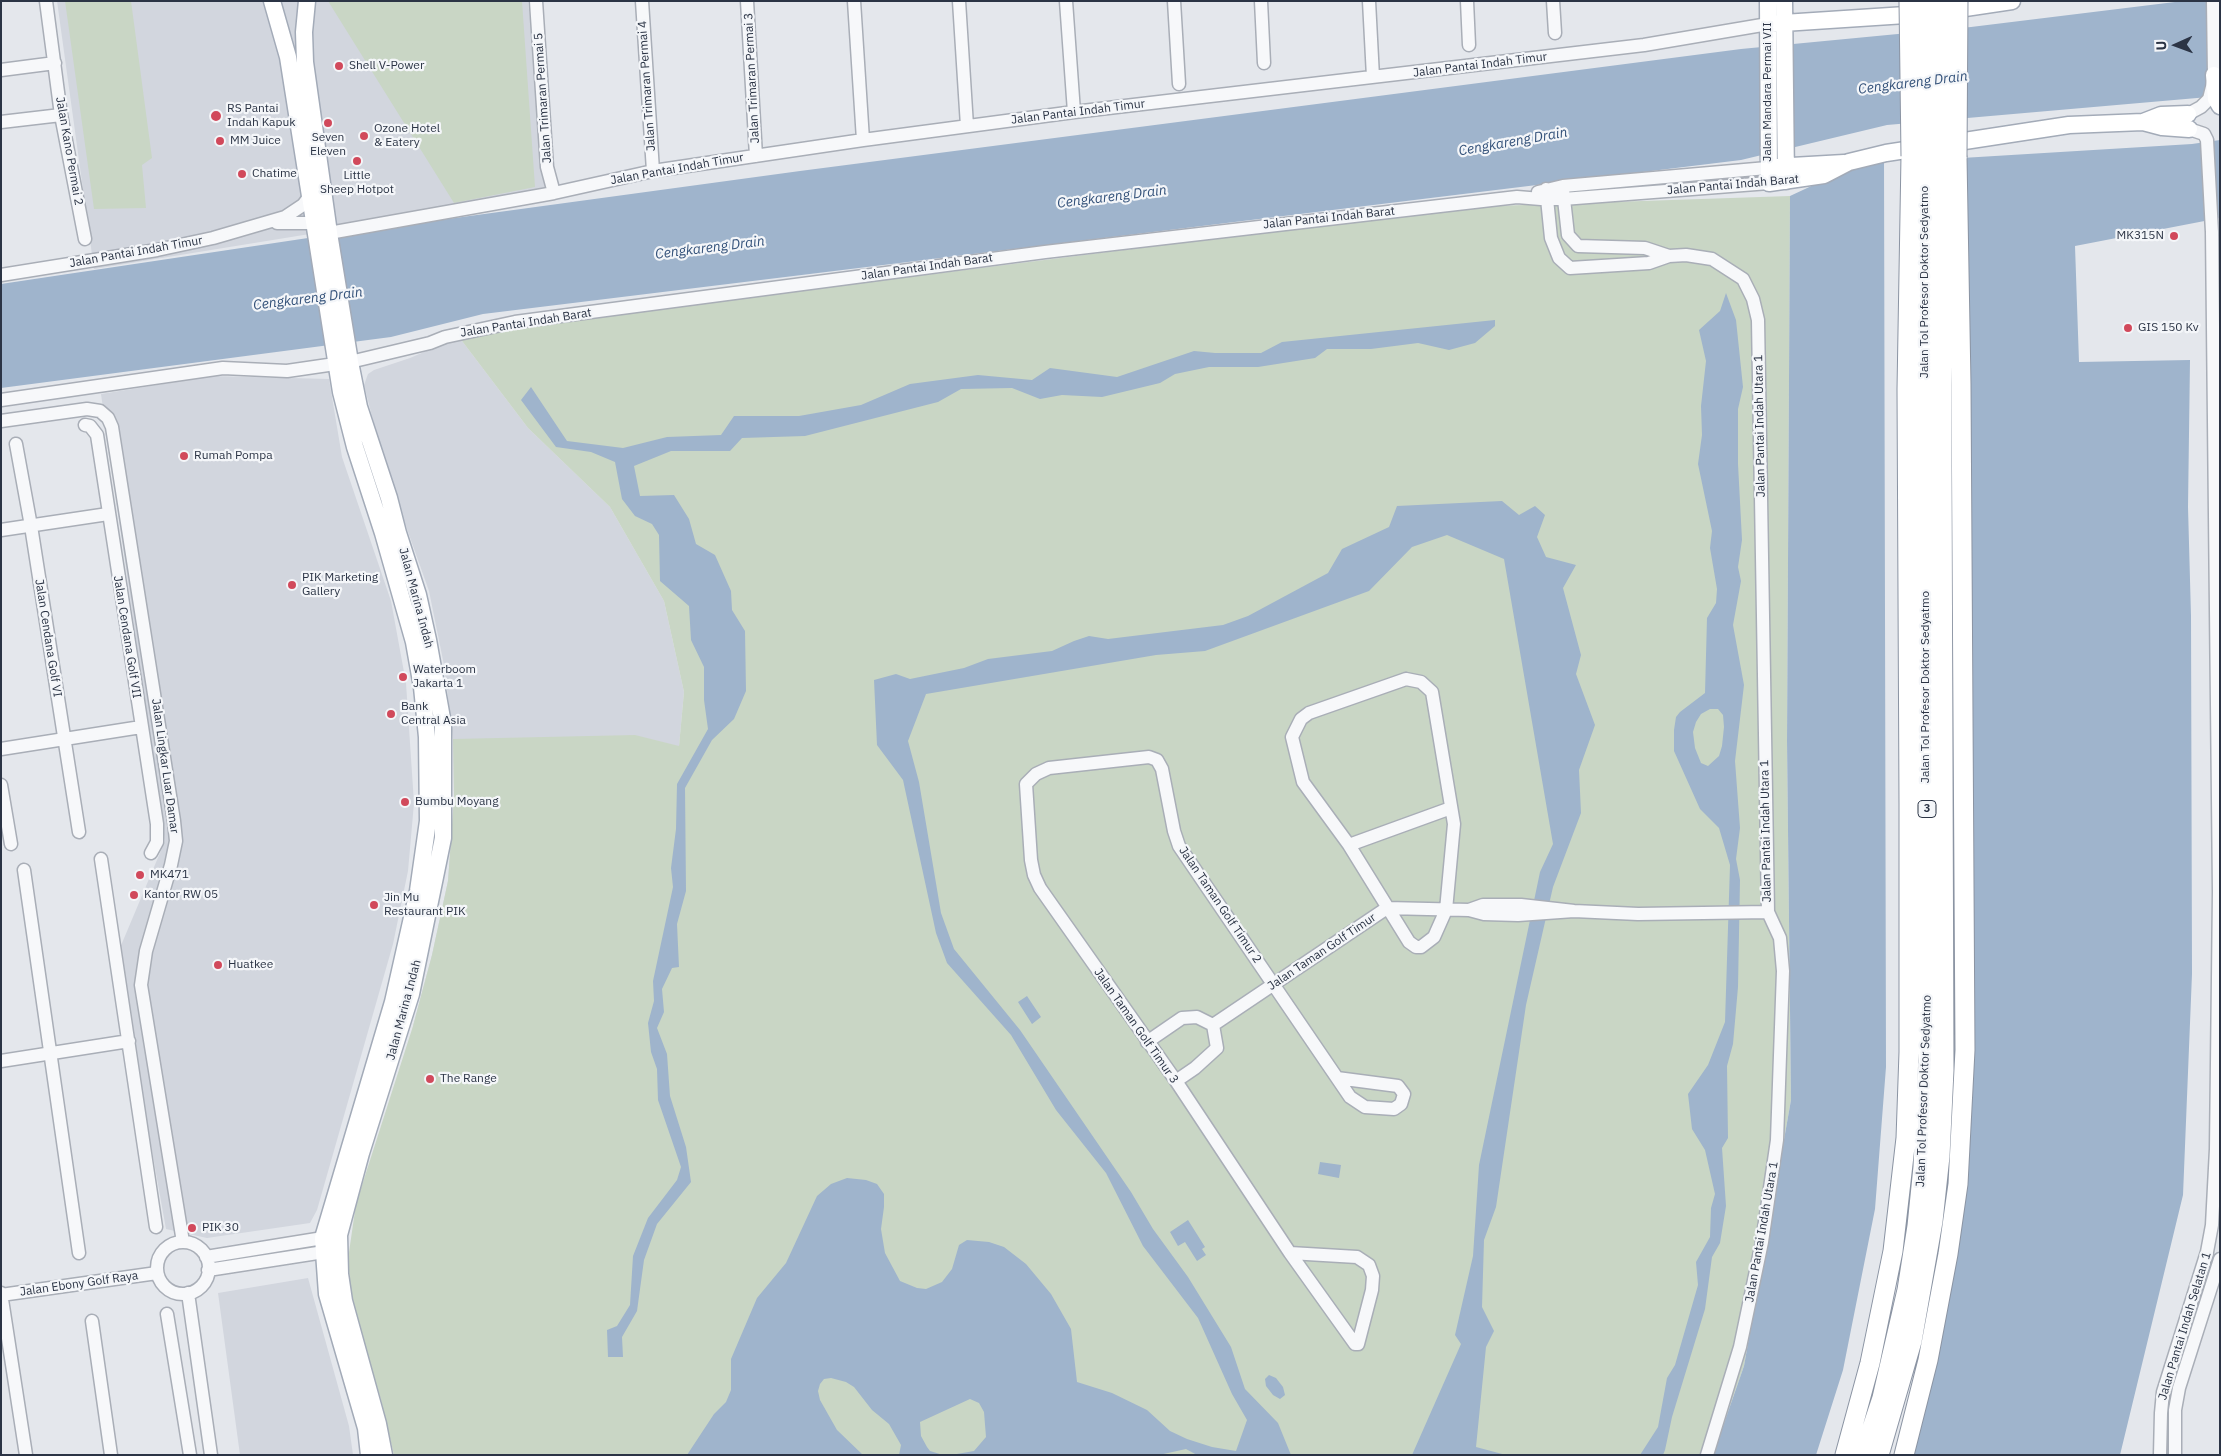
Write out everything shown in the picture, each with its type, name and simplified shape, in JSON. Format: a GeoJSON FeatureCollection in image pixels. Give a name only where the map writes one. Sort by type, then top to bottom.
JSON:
{"type":"FeatureCollection","features":[{"type":"Feature","properties":{"kind":"highway","name":"Jalan Tol Profesor Doktor Sedyatmo"},"geometry":{"type":"LineString","coordinates":[[1904,1455],[1928,1360],[1948,1254],[1958,1184],[1964,1050],[1961,404],[1933,156],[1909,1]]}},
{"type":"Feature","properties":{"kind":"highway","name":"Jalan Tol Profesor Doktor Sedyatmo"},"geometry":{"type":"LineString","coordinates":[[1879,1455],[1897,1398],[1917,1316],[1933,1221],[1941,1137],[1944,1070],[1933,156],[1925,1]]}},
{"type":"Feature","properties":{"kind":"highway","name":"Jalan Tol Profesor Doktor Sedyatmo"},"geometry":{"type":"LineString","coordinates":[[1863,1455],[1882,1398],[1907,1290],[1918,1226],[1923,1167],[1928,1061],[1933,156],[1941,1]]}},
{"type":"Feature","properties":{"kind":"highway","name":"Jalan Tol Profesor Doktor Sedyatmo"},"geometry":{"type":"LineString","coordinates":[[1845,1455],[1870,1363],[1889,1270],[1902,1184],[1906,1138],[1910,805],[1907,390],[1933,156],[1958,1]]}},
{"type":"Feature","properties":{"kind":"main road","name":"Jalan Marina Indah"},"geometry":{"type":"LineString","coordinates":[[272,1],[288,57],[309,197],[322,231]]}},
{"type":"Feature","properties":{"kind":"main road","name":"Jalan Marina Indah"},"geometry":{"type":"LineString","coordinates":[[307,1],[304,28],[305,62],[322,231],[341,356],[348,390],[410,597],[428,640],[443,724],[443,838],[411,994],[361,1153],[329,1242],[327,1294],[366,1428],[369,1455]]}},
{"type":"Feature","properties":{"kind":"main road","name":"Jalan Pantai Indah Timur"},"geometry":{"type":"LineString","coordinates":[[1779,29],[1831,20],[1896,16],[2012,1]]}},
{"type":"Feature","properties":{"kind":"main road","name":"Jalan Pantai Indah Timur"},"geometry":{"type":"LineString","coordinates":[[1779,2],[1806,14],[1831,20]]}},
{"type":"Feature","properties":{"kind":"main road","name":"Jalan Mandara Permai VII"},"geometry":{"type":"LineString","coordinates":[[1779,2],[1785,167]]}},
{"type":"Feature","properties":{"kind":"main road"},"geometry":{"type":"LineString","coordinates":[[282,33],[285,25],[291,22],[304,28]]}},
{"type":"Feature","properties":{"kind":"main road","name":"Jalan Mandara Permai VII"},"geometry":{"type":"LineString","coordinates":[[1768,169],[1768,44],[1779,29]]}},
{"type":"Feature","properties":{"kind":"main road"},"geometry":{"type":"LineString","coordinates":[[2214,75],[2215,102]]}},
{"type":"Feature","properties":{"kind":"main road","name":"Jalan Pantai Indah Barat"},"geometry":{"type":"LineString","coordinates":[[1768,169],[1849,162],[1886,153],[2040,130],[2101,123],[2143,122],[2161,115],[2188,121]]}},
{"type":"Feature","properties":{"kind":"main road","name":"Jalan Marina Indah"},"geometry":{"type":"LineString","coordinates":[[329,1242],[340,1274],[344,1301],[378,1424],[384,1455]]}},
{"type":"Feature","properties":{"kind":"street","name":"Jalan Kano Permai 2"},"geometry":{"type":"LineString","coordinates":[[46,1],[61,115],[85,239]]}},
{"type":"Feature","properties":{"kind":"street","name":"Jalan Trimaran Permai 5"},"geometry":{"type":"LineString","coordinates":[[536,1],[547,167],[554,193]]}},
{"type":"Feature","properties":{"kind":"street","name":"Jalan Trimaran Permai 4"},"geometry":{"type":"LineString","coordinates":[[642,1],[653,171]]}},
{"type":"Feature","properties":{"kind":"street","name":"Jalan Trimaran Permai 3"},"geometry":{"type":"LineString","coordinates":[[747,1],[756,156]]}},
{"type":"Feature","properties":{"kind":"street"},"geometry":{"type":"LineString","coordinates":[[854,1],[863,140]]}},
{"type":"Feature","properties":{"kind":"street"},"geometry":{"type":"LineString","coordinates":[[959,1],[968,126]]}},
{"type":"Feature","properties":{"kind":"street"},"geometry":{"type":"LineString","coordinates":[[1066,1],[1074,112]]}},
{"type":"Feature","properties":{"kind":"street"},"geometry":{"type":"LineString","coordinates":[[1174,1],[1179,84]]}},
{"type":"Feature","properties":{"kind":"street"},"geometry":{"type":"LineString","coordinates":[[1261,1],[1264,63]]}},
{"type":"Feature","properties":{"kind":"street"},"geometry":{"type":"LineString","coordinates":[[1368,1],[1373,77]]}},
{"type":"Feature","properties":{"kind":"street"},"geometry":{"type":"LineString","coordinates":[[1467,1],[1469,46]]}},
{"type":"Feature","properties":{"kind":"street"},"geometry":{"type":"LineString","coordinates":[[1553,1],[1555,33]]}},
{"type":"Feature","properties":{"kind":"street"},"geometry":{"type":"LineString","coordinates":[[2213,1],[2214,75]]}},
{"type":"Feature","properties":{"kind":"street","name":"Jalan Pantai Indah Timur"},"geometry":{"type":"LineString","coordinates":[[270,223],[322,231],[554,193],[653,171],[863,140],[1074,112],[1779,29]]}},
{"type":"Feature","properties":{"kind":"street"},"geometry":{"type":"LineString","coordinates":[[1,70],[55,63]]}},
{"type":"Feature","properties":{"kind":"street"},"geometry":{"type":"LineString","coordinates":[[2188,121],[2201,107],[2215,102]]}},
{"type":"Feature","properties":{"kind":"street"},"geometry":{"type":"LineString","coordinates":[[1,122],[61,115]]}},
{"type":"Feature","properties":{"kind":"street","name":"Jalan Pantai Indah Selatan 1"},"geometry":{"type":"LineString","coordinates":[[2160,1455],[2163,1392],[2207,1252],[2216,1215],[2219,627],[2212,232],[2207,140],[2204,134],[2188,121]]}},
{"type":"Feature","properties":{"kind":"street","name":"Jalan Pantai Indah Barat"},"geometry":{"type":"LineString","coordinates":[[4,400],[224,368],[286,371],[341,356],[430,343],[445,337],[515,322],[1045,252],[1768,169]]}},
{"type":"Feature","properties":{"kind":"street","name":"Jalan Pantai Indah Utara 1"},"geometry":{"type":"LineString","coordinates":[[1563,192],[1568,235],[1578,246],[1646,248],[1669,256]]}},
{"type":"Feature","properties":{"kind":"street","name":"Jalan Pantai Indah Utara 1"},"geometry":{"type":"LineString","coordinates":[[1547,194],[1551,238],[1558,258],[1570,268],[1649,263],[1669,256],[1686,255],[1712,259],[1743,279],[1753,298],[1758,320],[1768,912],[1780,938],[1783,971],[1777,1140],[1762,1242],[1740,1347],[1706,1455]]}},
{"type":"Feature","properties":{"kind":"street","name":"Jalan Pantai Indah Timur"},"geometry":{"type":"LineString","coordinates":[[1,274],[157,250],[270,223],[298,209],[309,197]]}},
{"type":"Feature","properties":{"kind":"street"},"geometry":{"type":"LineString","coordinates":[[4,400],[6,420]]}},
{"type":"Feature","properties":{"kind":"street","name":"Jalan Lingkar Luar Damar"},"geometry":{"type":"LineString","coordinates":[[6,420],[87,409],[100,411],[108,418],[112,427],[176,841],[146,951],[141,972],[141,986],[183,1242]]}},
{"type":"Feature","properties":{"kind":"street","name":"Jalan Cendana Golf VII"},"geometry":{"type":"LineString","coordinates":[[84,425],[90,426],[97,435],[157,824],[157,842],[151,853]]}},
{"type":"Feature","properties":{"kind":"street","name":"Jalan Cendana Golf VI"},"geometry":{"type":"LineString","coordinates":[[16,444],[31,526],[79,832]]}},
{"type":"Feature","properties":{"kind":"street"},"geometry":{"type":"LineString","coordinates":[[1,530],[108,514]]}},
{"type":"Feature","properties":{"kind":"street"},"geometry":{"type":"LineString","coordinates":[[1406,679],[1420,682],[1432,692],[1454,824],[1446,910],[1434,937],[1421,947],[1416,947],[1409,942],[1348,845],[1303,782],[1292,736],[1301,719],[1308,713],[1406,679]]}},
{"type":"Feature","properties":{"kind":"street"},"geometry":{"type":"LineString","coordinates":[[1,749],[141,727]]}},
{"type":"Feature","properties":{"kind":"street","name":"Jalan Taman Golf Timur 2"},"geometry":{"type":"LineString","coordinates":[[1026,784],[1036,774],[1048,768],[1149,757],[1157,760],[1162,768],[1174,831],[1179,846],[1337,1078],[1350,1096],[1365,1107],[1394,1110],[1401,1104],[1404,1094],[1398,1086],[1337,1078]]}},
{"type":"Feature","properties":{"kind":"street","name":"Jalan Taman Golf Timur 3"},"geometry":{"type":"LineString","coordinates":[[1026,784],[1031,860],[1034,875],[1040,888],[1176,1081],[1290,1253],[1355,1344],[1358,1344],[1372,1290],[1373,1276],[1369,1265],[1357,1257],[1290,1253]]}},
{"type":"Feature","properties":{"kind":"street"},"geometry":{"type":"LineString","coordinates":[[1,785],[11,844]]}},
{"type":"Feature","properties":{"kind":"street"},"geometry":{"type":"LineString","coordinates":[[1348,845],[1451,808]]}},
{"type":"Feature","properties":{"kind":"street"},"geometry":{"type":"LineString","coordinates":[[101,860],[156,1226]]}},
{"type":"Feature","properties":{"kind":"street"},"geometry":{"type":"LineString","coordinates":[[24,870],[79,1253]]}},
{"type":"Feature","properties":{"kind":"street","name":"Jalan Taman Golf Timur"},"geometry":{"type":"LineString","coordinates":[[1213,1025],[1387,908],[1469,910],[1484,905],[1520,910],[1709,915],[1768,912]]}},
{"type":"Feature","properties":{"kind":"street"},"geometry":{"type":"LineString","coordinates":[[1147,1042],[1182,1018],[1197,1017],[1213,1025],[1217,1048],[1195,1068],[1176,1081]]}},
{"type":"Feature","properties":{"kind":"street"},"geometry":{"type":"LineString","coordinates":[[1,1061],[129,1041]]}},
{"type":"Feature","properties":{"kind":"street"},"geometry":{"type":"LineString","coordinates":[[183,1242],[197,1246],[206,1257],[208,1270],[202,1285],[188,1293],[172,1291],[160,1280],[157,1273],[159,1258],[163,1251],[176,1243],[183,1242]]}},
{"type":"Feature","properties":{"kind":"street"},"geometry":{"type":"LineString","coordinates":[[206,1257],[329,1242]]}},
{"type":"Feature","properties":{"kind":"street"},"geometry":{"type":"LineString","coordinates":[[208,1270],[329,1242]]}},
{"type":"Feature","properties":{"kind":"street","name":"Jalan Pantai Indah Selatan 1"},"geometry":{"type":"LineString","coordinates":[[2175,1455],[2175,1410],[2179,1388],[2220,1259]]}},
{"type":"Feature","properties":{"kind":"street","name":"Jalan Ebony Golf Raya"},"geometry":{"type":"LineString","coordinates":[[1,1294],[157,1273]]}},
{"type":"Feature","properties":{"kind":"street"},"geometry":{"type":"LineString","coordinates":[[188,1293],[211,1455]]}},
{"type":"Feature","properties":{"kind":"street"},"geometry":{"type":"LineString","coordinates":[[1,1294],[26,1455]]}},
{"type":"Feature","properties":{"kind":"street"},"geometry":{"type":"LineString","coordinates":[[168,1314],[190,1455]]}},
{"type":"Feature","properties":{"kind":"street"},"geometry":{"type":"LineString","coordinates":[[92,1321],[111,1455]]}},
{"type":"Feature","properties":{"kind":"shaded area"},"geometry":{"type":"Polygon","coordinates":[[[57,1],[528,1],[550,195],[94,269],[57,1]]]}},
{"type":"Feature","properties":{"kind":"shaded area"},"geometry":{"type":"Polygon","coordinates":[[[459,337],[528,428],[610,507],[664,601],[684,692],[679,746],[413,1026],[432,955],[448,881],[454,798],[453,739],[444,665],[429,591],[385,467],[364,385],[368,374],[374,370],[410,358],[459,337]]]}},
{"type":"Feature","properties":{"kind":"shaded area"},"geometry":{"type":"Polygon","coordinates":[[[213,376],[329,379],[342,457],[391,601],[406,683],[414,803],[408,871],[393,944],[317,1210],[310,1223],[207,1238],[166,1229],[117,955],[165,841],[101,394],[213,376]]]}},
{"type":"Feature","properties":{"kind":"shaded area"},"geometry":{"type":"Polygon","coordinates":[[[308,1278],[349,1426],[353,1455],[240,1455],[218,1293],[308,1278]]]}},
{"type":"Feature","properties":{"kind":"green space"},"geometry":{"type":"Polygon","coordinates":[[[65,1],[131,1],[152,158],[142,165],[146,208],[94,209],[65,1]]]}},
{"type":"Feature","properties":{"kind":"green space"},"geometry":{"type":"Polygon","coordinates":[[[328,1],[522,1],[535,187],[454,203],[328,1]]]}},
{"type":"Feature","properties":{"kind":"green space"},"geometry":{"type":"Polygon","coordinates":[[[1790,196],[1787,741],[1791,1100],[1744,1366],[1713,1455],[394,1455],[368,1356],[353,1318],[348,1259],[356,1204],[413,1026],[432,955],[448,881],[454,798],[453,739],[635,735],[679,746],[684,692],[664,601],[610,507],[528,428],[459,337],[561,321],[1464,207],[1790,196]]]}},
{"type":"Feature","properties":{"kind":"water","name":"Cengkareng Drain"},"geometry":{"type":"Polygon","coordinates":[[[2183,1],[2220,1],[2220,96],[1887,125],[1741,160],[483,314],[391,337],[1,388],[1,284],[308,238],[800,171],[1741,49],[1971,27],[2183,1]]]}},
{"type":"Feature","properties":{"kind":"water"},"geometry":{"type":"Polygon","coordinates":[[[2220,140],[2220,218],[2075,246],[2079,362],[2190,360],[2188,507],[2191,616],[2192,974],[2183,1195],[2120,1455],[1908,1455],[1964,1182],[1962,158],[2192,144],[2220,140]]]}},
{"type":"Feature","properties":{"kind":"water"},"geometry":{"type":"Polygon","coordinates":[[[1884,160],[1886,1067],[1875,1209],[1843,1370],[1816,1455],[1713,1455],[1744,1366],[1791,1100],[1787,741],[1790,196],[1835,175],[1884,160]]]}},
{"type":"Feature","properties":{"kind":"water"},"geometry":{"type":"Polygon","coordinates":[[[1726,293],[1736,320],[1743,387],[1738,409],[1738,464],[1742,540],[1738,567],[1741,581],[1733,625],[1744,685],[1735,761],[1740,828],[1736,859],[1740,880],[1738,987],[1733,1044],[1727,1066],[1728,1138],[1722,1148],[1726,1206],[1720,1243],[1712,1257],[1705,1309],[1672,1417],[1665,1450],[1663,1455],[1640,1455],[1658,1427],[1667,1378],[1675,1365],[1698,1285],[1696,1262],[1710,1237],[1711,1208],[1715,1194],[1705,1150],[1692,1129],[1688,1094],[1708,1065],[1725,1022],[1730,865],[1719,828],[1700,809],[1674,751],[1674,730],[1676,717],[1680,712],[1705,693],[1707,618],[1716,603],[1717,589],[1710,548],[1712,531],[1698,464],[1702,435],[1701,406],[1706,361],[1699,330],[1720,311],[1726,293]],[[1710,709],[1701,714],[1693,732],[1695,748],[1701,763],[1708,766],[1719,756],[1722,746],[1723,715],[1718,709],[1710,709]]]}},
{"type":"Feature","properties":{"kind":"water"},"geometry":{"type":"Polygon","coordinates":[[[1495,320],[1495,326],[1475,343],[1449,350],[1418,343],[1371,349],[1327,349],[1315,358],[1258,367],[1209,367],[1175,374],[1160,383],[1102,397],[1062,395],[1040,399],[1012,388],[961,389],[938,402],[805,436],[742,438],[730,451],[671,451],[634,466],[640,496],[674,495],[689,519],[696,544],[715,555],[731,591],[732,610],[745,631],[746,691],[734,719],[712,740],[685,788],[686,891],[677,924],[679,967],[672,968],[662,989],[664,1012],[657,1028],[667,1054],[670,1096],[686,1147],[691,1182],[657,1224],[644,1260],[637,1311],[622,1337],[623,1357],[608,1357],[607,1330],[617,1326],[630,1305],[633,1256],[648,1218],[677,1180],[681,1167],[658,1100],[657,1069],[651,1052],[648,1023],[654,1001],[653,981],[673,887],[671,868],[676,829],[677,784],[708,729],[704,700],[704,667],[691,640],[689,606],[660,581],[659,535],[652,524],[635,516],[622,499],[615,462],[591,452],[556,447],[521,400],[531,387],[567,441],[623,448],[667,437],[721,435],[734,416],[799,416],[861,405],[910,384],[978,375],[1032,380],[1050,368],[1117,377],[1194,351],[1261,353],[1282,342],[1495,320]]]}},
{"type":"Feature","properties":{"kind":"water"},"geometry":{"type":"Polygon","coordinates":[[[1502,501],[1519,515],[1535,506],[1545,515],[1537,537],[1546,557],[1576,565],[1563,588],[1581,655],[1576,674],[1595,725],[1579,770],[1581,813],[1553,887],[1526,1005],[1496,1207],[1484,1240],[1482,1307],[1494,1331],[1486,1347],[1476,1447],[1506,1455],[1412,1455],[1461,1344],[1455,1335],[1473,1256],[1479,1165],[1540,872],[1553,844],[1504,559],[1447,535],[1412,547],[1369,591],[1205,651],[1156,655],[926,694],[908,741],[919,782],[941,913],[954,949],[1020,1030],[1131,1192],[1153,1229],[1188,1277],[1231,1347],[1245,1389],[1278,1423],[1291,1455],[1197,1455],[1186,1449],[1159,1455],[951,1455],[974,1451],[986,1437],[984,1412],[979,1403],[970,1399],[920,1422],[921,1436],[927,1447],[930,1451],[943,1455],[899,1455],[901,1445],[889,1424],[872,1410],[854,1387],[846,1382],[831,1378],[824,1379],[820,1384],[818,1391],[820,1400],[837,1430],[863,1455],[687,1455],[714,1414],[726,1402],[731,1390],[731,1359],[757,1298],[786,1263],[817,1196],[831,1184],[847,1178],[866,1180],[877,1184],[884,1194],[881,1229],[885,1253],[900,1281],[917,1288],[926,1289],[942,1282],[952,1269],[959,1245],[967,1240],[989,1242],[1004,1247],[1026,1264],[1051,1294],[1071,1329],[1077,1382],[1112,1393],[1147,1410],[1170,1431],[1187,1439],[1212,1447],[1236,1451],[1247,1420],[1232,1394],[1198,1318],[1143,1246],[1106,1173],[1056,1110],[1011,1035],[947,963],[936,933],[903,780],[877,745],[874,680],[896,674],[910,679],[964,668],[988,659],[1052,651],[1089,636],[1108,639],[1223,625],[1248,616],[1328,573],[1342,549],[1389,527],[1397,506],[1502,501]]]}},
{"type":"Feature","properties":{"kind":"water"},"geometry":{"type":"Polygon","coordinates":[[[1027,996],[1041,1017],[1032,1024],[1018,1002],[1027,996]]]}},
{"type":"Feature","properties":{"kind":"water"},"geometry":{"type":"Polygon","coordinates":[[[1320,1162],[1341,1165],[1339,1178],[1318,1174],[1320,1162]]]}},
{"type":"Feature","properties":{"kind":"water"},"geometry":{"type":"Polygon","coordinates":[[[1188,1220],[1205,1247],[1202,1249],[1206,1255],[1197,1261],[1185,1242],[1178,1246],[1170,1232],[1188,1220]]]}},
{"type":"Feature","properties":{"kind":"water"},"geometry":{"type":"Polygon","coordinates":[[[1269,1375],[1276,1378],[1283,1387],[1285,1395],[1280,1399],[1273,1395],[1266,1386],[1265,1379],[1269,1375]]]}},
{"type":"Feature","properties":{"kind":"place","name":"Shell V-Power"},"geometry":{"type":"Point","coordinates":[339,66]}},
{"type":"Feature","properties":{"kind":"place","name":"RS Pantai Indah Kapuk"},"geometry":{"type":"Point","coordinates":[216,116]}},
{"type":"Feature","properties":{"kind":"place","name":"Seven Eleven"},"geometry":{"type":"Point","coordinates":[328,123]}},
{"type":"Feature","properties":{"kind":"place","name":"Ozone Hotel & Eatery"},"geometry":{"type":"Point","coordinates":[364,136]}},
{"type":"Feature","properties":{"kind":"place","name":"MM Juice"},"geometry":{"type":"Point","coordinates":[220,141]}},
{"type":"Feature","properties":{"kind":"place","name":"Little Sheep Hotpot"},"geometry":{"type":"Point","coordinates":[357,161]}},
{"type":"Feature","properties":{"kind":"place","name":"Chatime"},"geometry":{"type":"Point","coordinates":[242,174]}},
{"type":"Feature","properties":{"kind":"place","name":"MK315N"},"geometry":{"type":"Point","coordinates":[2174,236]}},
{"type":"Feature","properties":{"kind":"place","name":"GIS 150 Kv"},"geometry":{"type":"Point","coordinates":[2128,328]}},
{"type":"Feature","properties":{"kind":"place","name":"Rumah Pompa"},"geometry":{"type":"Point","coordinates":[184,456]}},
{"type":"Feature","properties":{"kind":"place","name":"PIK Marketing Gallery"},"geometry":{"type":"Point","coordinates":[292,585]}},
{"type":"Feature","properties":{"kind":"place","name":"Waterboom Jakarta 1"},"geometry":{"type":"Point","coordinates":[403,677]}},
{"type":"Feature","properties":{"kind":"place","name":"Bank Central Asia"},"geometry":{"type":"Point","coordinates":[391,714]}},
{"type":"Feature","properties":{"kind":"place","name":"Bumbu Moyang"},"geometry":{"type":"Point","coordinates":[405,802]}},
{"type":"Feature","properties":{"kind":"place","name":"MK471"},"geometry":{"type":"Point","coordinates":[140,875]}},
{"type":"Feature","properties":{"kind":"place","name":"Kantor RW 05"},"geometry":{"type":"Point","coordinates":[134,895]}},
{"type":"Feature","properties":{"kind":"place","name":"Jin Mu Restaurant PIK"},"geometry":{"type":"Point","coordinates":[374,905]}},
{"type":"Feature","properties":{"kind":"place","name":"Huatkee"},"geometry":{"type":"Point","coordinates":[218,965]}},
{"type":"Feature","properties":{"kind":"place","name":"The Range"},"geometry":{"type":"Point","coordinates":[430,1079]}},
{"type":"Feature","properties":{"kind":"place","name":"PIK 30"},"geometry":{"type":"Point","coordinates":[192,1228]}}]}
